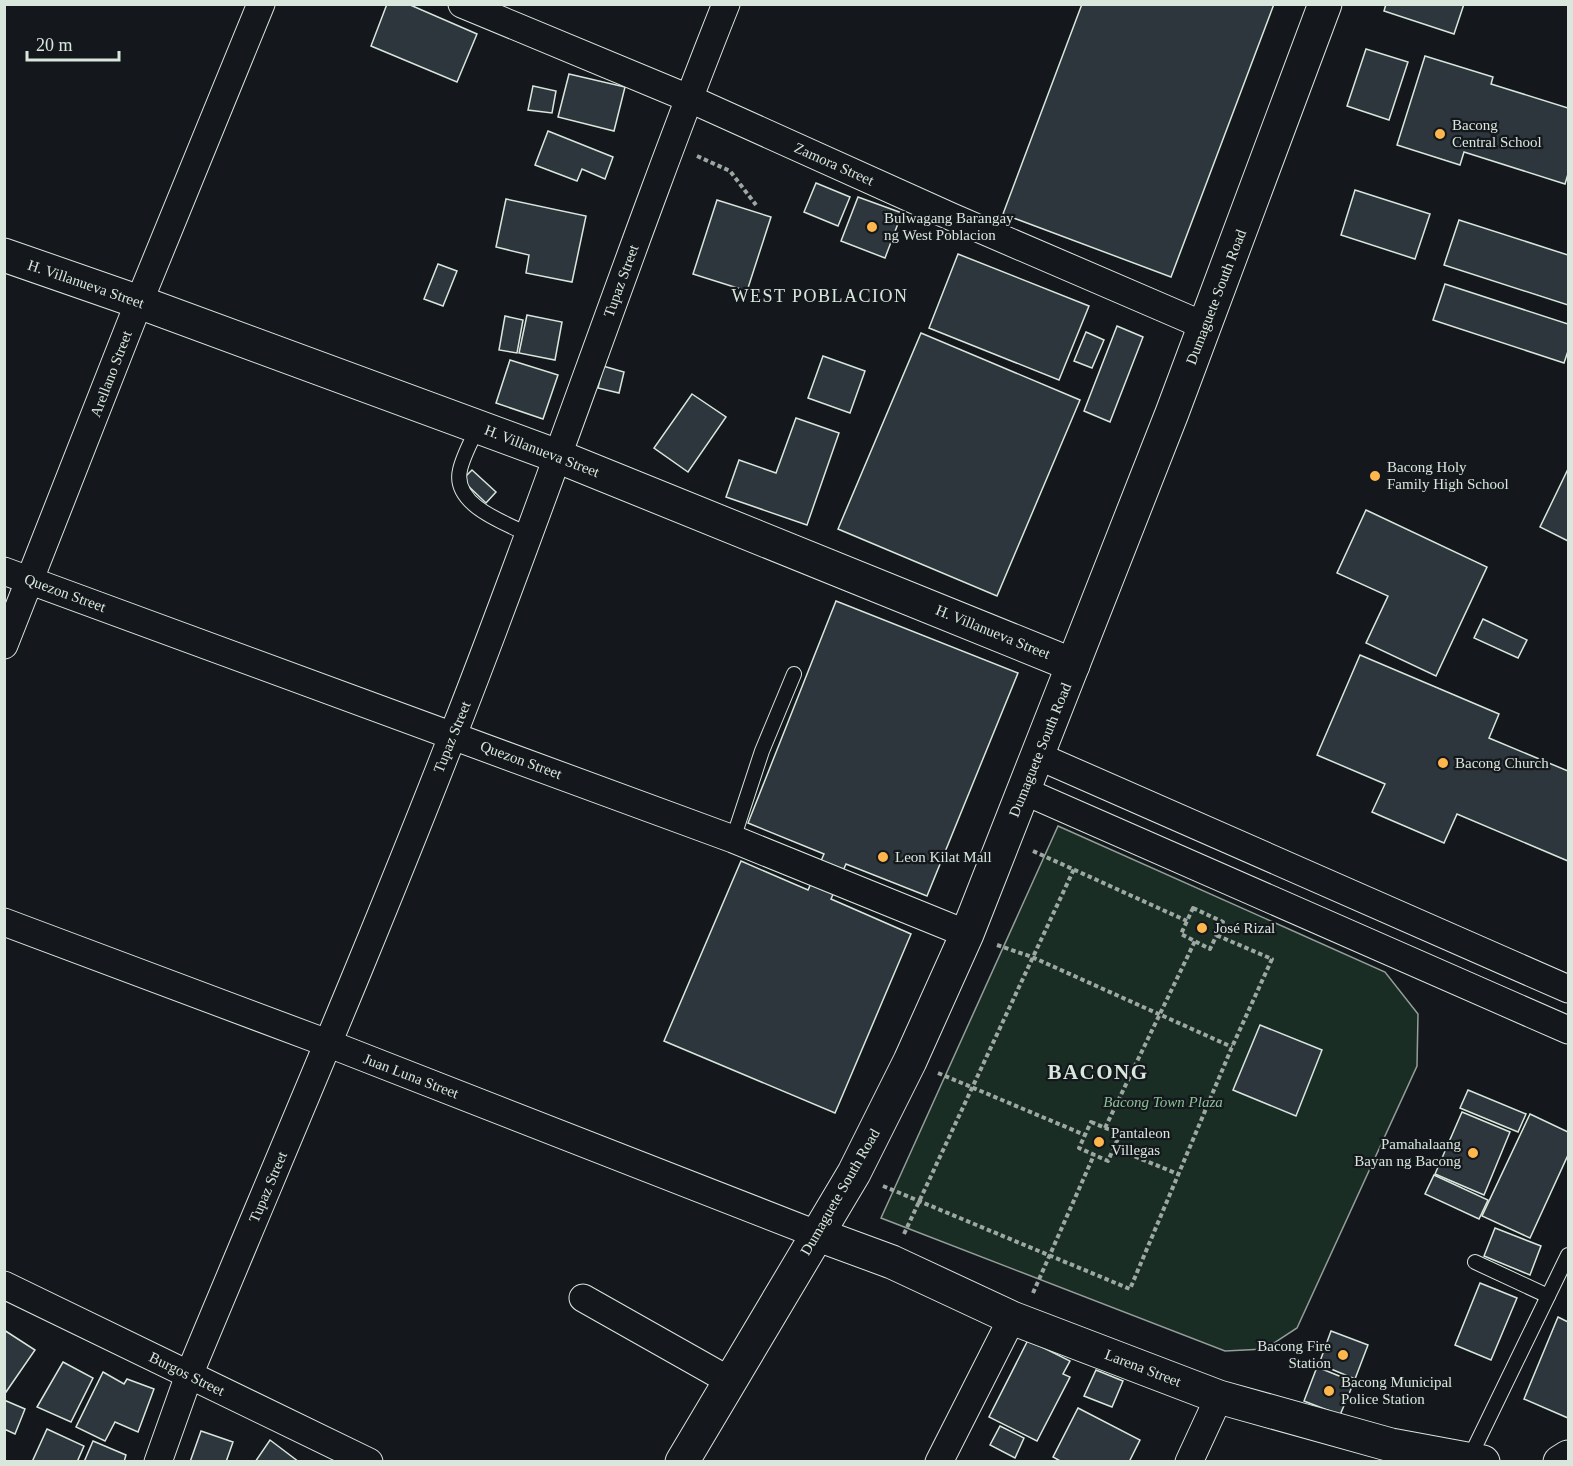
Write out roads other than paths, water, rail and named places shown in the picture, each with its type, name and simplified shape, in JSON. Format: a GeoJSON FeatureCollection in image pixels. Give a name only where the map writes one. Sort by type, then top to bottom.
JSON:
{"type":"FeatureCollection","features":[{"type":"Feature","properties":{"kind":"street","name":"Arellano Street"},"geometry":{"type":"LineString","coordinates":[[4,645],[139,302],[261,4]]}},
{"type":"Feature","properties":{"kind":"street","name":"Zamora Street"},"geometry":{"type":"LineString","coordinates":[[462,4],[688,98],[951,217],[1205,326]]}},
{"type":"Feature","properties":{"kind":"street","name":"Tupaz Street"},"geometry":{"type":"LineString","coordinates":[[158,1461],[189,1375],[454,735],[530,535],[688,98],[726,4]]}},
{"type":"Feature","properties":{"kind":"street","name":"Dumaguete South Road"},"geometry":{"type":"LineString","coordinates":[[682,1461],[854,1173],[910,1061],[967,934],[1205,326],[1325,4]]}},
{"type":"Feature","properties":{"kind":"street","name":"H. Villanueva Street"},"geometry":{"type":"LineString","coordinates":[[4,255],[139,302],[557,456],[1073,665]]}},
{"type":"Feature","properties":{"kind":"street","name":"Quezon Street"},"geometry":{"type":"LineString","coordinates":[[4,571],[733,839],[967,934]]}},
{"type":"Feature","properties":{"kind":"street"},"geometry":{"type":"LineString","coordinates":[[1038,756],[1569,989]]}},
{"type":"Feature","properties":{"kind":"street"},"geometry":{"type":"LineString","coordinates":[[1024,791],[1569,1030]]}},
{"type":"Feature","properties":{"kind":"street","name":"Juan Luna Street"},"geometry":{"type":"LineString","coordinates":[[4,922],[327,1043],[816,1234]]}},
{"type":"Feature","properties":{"kind":"street","name":"Larena Street"},"geometry":{"type":"LineString","coordinates":[[816,1234],[892,1262],[1017,1320],[1219,1397],[1391,1445],[1476,1460]]}},
{"type":"Feature","properties":{"kind":"street","name":"Burgos Street"},"geometry":{"type":"LineString","coordinates":[[4,1285],[369,1461]]}},
{"type":"Feature","properties":{"kind":"street"},"geometry":{"type":"LineString","coordinates":[[583,1298],[730,1381]]}},
{"type":"Feature","properties":{"kind":"street"},"geometry":{"type":"LineString","coordinates":[[939,1461],[1017,1320]]}},
{"type":"Feature","properties":{"kind":"street"},"geometry":{"type":"LineString","coordinates":[[1188,1461],[1219,1397]]}},
{"type":"Feature","properties":{"kind":"street"},"geometry":{"type":"LineString","coordinates":[[1560,1461],[1569,1457]]}},
{"type":"Feature","properties":{"kind":"lane"},"geometry":{"type":"LineString","coordinates":[[478,427],[460,471],[460,485],[466,497],[482,511],[530,535]]}},
{"type":"Feature","properties":{"kind":"lane"},"geometry":{"type":"LineString","coordinates":[[733,839],[762,751],[794,674]]}},
{"type":"Feature","properties":{"kind":"lane"},"geometry":{"type":"LineString","coordinates":[[1476,1460],[1548,1296],[1569,1255]]}},
{"type":"Feature","properties":{"kind":"lane"},"geometry":{"type":"LineString","coordinates":[[1475,1262],[1548,1296]]}},
{"type":"Feature","properties":{"kind":"place","name":"Bacong Central School"},"geometry":{"type":"Point","coordinates":[1440,134]}},
{"type":"Feature","properties":{"kind":"place","name":"Bulwagang Barangay ng West Poblacion"},"geometry":{"type":"Point","coordinates":[872,227]}},
{"type":"Feature","properties":{"kind":"place","name":"Bacong Holy Family High School"},"geometry":{"type":"Point","coordinates":[1375,476]}},
{"type":"Feature","properties":{"kind":"place","name":"Bacong Church"},"geometry":{"type":"Point","coordinates":[1443,763]}},
{"type":"Feature","properties":{"kind":"place","name":"Leon Kilat Mall"},"geometry":{"type":"Point","coordinates":[883,857]}},
{"type":"Feature","properties":{"kind":"place","name":"José Rizal"},"geometry":{"type":"Point","coordinates":[1202,928]}},
{"type":"Feature","properties":{"kind":"place","name":"Pantaleon Villegas"},"geometry":{"type":"Point","coordinates":[1099,1142]}},
{"type":"Feature","properties":{"kind":"place","name":"Pamahalaang Bayan ng Bacong"},"geometry":{"type":"Point","coordinates":[1473,1153]}},
{"type":"Feature","properties":{"kind":"place","name":"Bacong Fire Station"},"geometry":{"type":"Point","coordinates":[1343,1355]}},
{"type":"Feature","properties":{"kind":"place","name":"Bacong Municipal Police Station"},"geometry":{"type":"Point","coordinates":[1329,1391]}},
{"type":"Feature","properties":{"kind":"district","name":"WEST POBLACION"},"geometry":{"type":"Point","coordinates":[820,296]}},
{"type":"Feature","properties":{"kind":"district","name":"BACONG"},"geometry":{"type":"Point","coordinates":[1098,1072]}},
{"type":"Feature","properties":{"kind":"park label","name":"Bacong Town Plaza"},"geometry":{"type":"Point","coordinates":[1163,1102]}}]}
